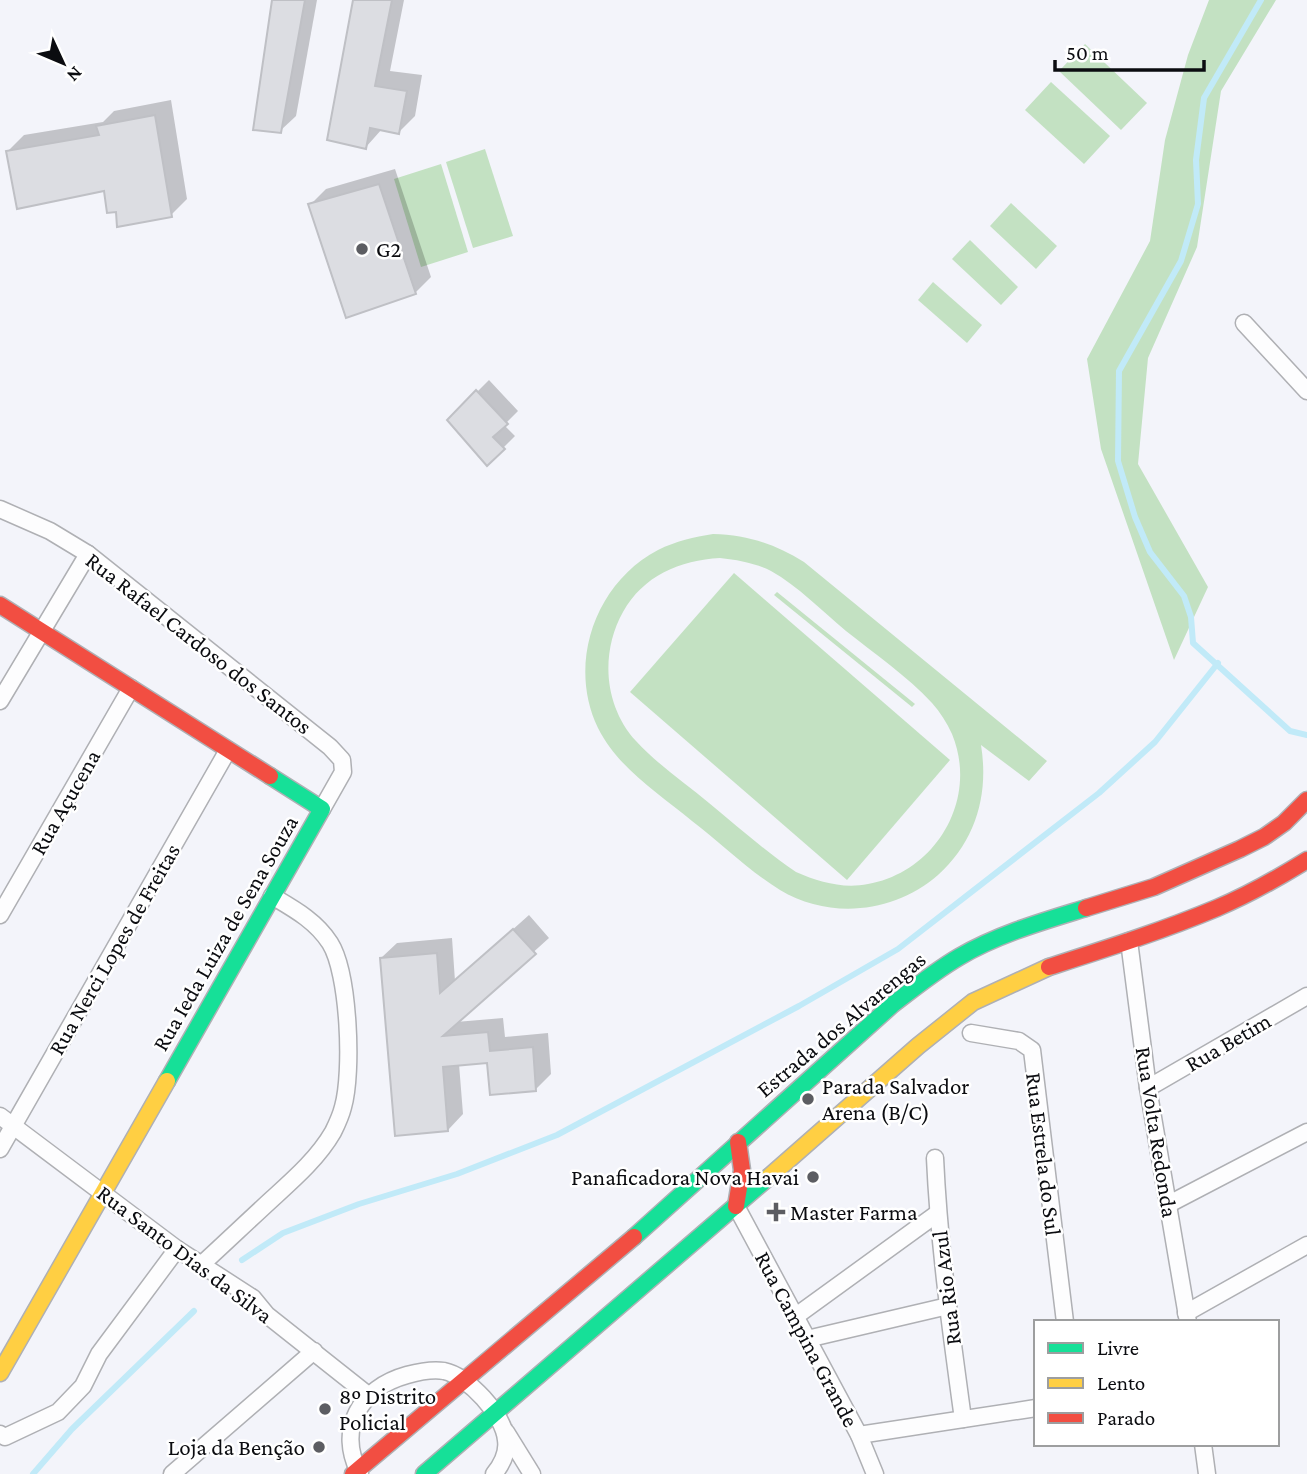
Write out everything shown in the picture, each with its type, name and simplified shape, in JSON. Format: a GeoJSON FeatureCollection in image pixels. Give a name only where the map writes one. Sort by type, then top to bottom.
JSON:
{"type":"FeatureCollection","features":[{"type":"Feature","properties":{"kind":"main road","name":"Rua Ieda Luiza de Sena Souza"},"geometry":{"type":"LineString","coordinates":[[0,605],[322,809],[0,1373]]}},
{"type":"Feature","properties":{"kind":"main road","name":"Estrada dos Alvarengas"},"geometry":{"type":"LineString","coordinates":[[357,1473],[463,1380],[623,1247],[892,1005],[930,976],[961,956],[1034,924],[1154,887],[1230,854],[1264,837],[1307,800]]}},
{"type":"Feature","properties":{"kind":"main road"},"geometry":{"type":"LineString","coordinates":[[424,1474],[918,1046],[973,1002],[1044,969],[1218,908],[1267,884],[1307,860]]}},
{"type":"Feature","properties":{"kind":"main road"},"geometry":{"type":"LineString","coordinates":[[736,1206],[742,1170],[738,1142]]}},
{"type":"Feature","properties":{"kind":"street"},"geometry":{"type":"LineString","coordinates":[[1244,323],[1307,391]]}},
{"type":"Feature","properties":{"kind":"street","name":"Rua Rafael Cardoso dos Santos"},"geometry":{"type":"LineString","coordinates":[[0,509],[50,531],[88,554],[330,747],[342,760],[343,772],[322,809]]}},
{"type":"Feature","properties":{"kind":"street"},"geometry":{"type":"LineString","coordinates":[[0,701],[88,554]]}},
{"type":"Feature","properties":{"kind":"street","name":"Rua Açucena"},"geometry":{"type":"LineString","coordinates":[[0,915],[131,688]]}},
{"type":"Feature","properties":{"kind":"street","name":"Rua Nerci Lopes de Freitas"},"geometry":{"type":"LineString","coordinates":[[0,1149],[7,1121],[228,750]]}},
{"type":"Feature","properties":{"kind":"street"},"geometry":{"type":"LineString","coordinates":[[209,1269],[314,1158],[333,1132],[344,1107],[348,1069],[345,1005],[339,969],[331,946],[318,928],[301,913],[272,896]]}},
{"type":"Feature","properties":{"kind":"street","name":"Rua Volta Redonda"},"geometry":{"type":"LineString","coordinates":[[1129,941],[1149,1088],[1187,1317]]}},
{"type":"Feature","properties":{"kind":"street","name":"Rua Betim"},"geometry":{"type":"LineString","coordinates":[[1149,1088],[1307,996]]}},
{"type":"Feature","properties":{"kind":"street","name":"Rua Estrela do Sul"},"geometry":{"type":"LineString","coordinates":[[971,1033],[1019,1041],[1032,1050],[1065,1320]]}},
{"type":"Feature","properties":{"kind":"street","name":"Rua Santo Dias da Silva"},"geometry":{"type":"LineString","coordinates":[[7,1121],[177,1249],[253,1298],[267,1315],[368,1395]]}},
{"type":"Feature","properties":{"kind":"street"},"geometry":{"type":"LineString","coordinates":[[1169,1204],[1307,1132]]}},
{"type":"Feature","properties":{"kind":"street","name":"Rua Rio Azul"},"geometry":{"type":"LineString","coordinates":[[934,1157],[947,1306],[963,1419]]}},
{"type":"Feature","properties":{"kind":"street","name":"Rua Campina Grande"},"geometry":{"type":"LineString","coordinates":[[736,1206],[859,1435],[875,1474]]}},
{"type":"Feature","properties":{"kind":"street"},"geometry":{"type":"LineString","coordinates":[[796,1316],[938,1213]]}},
{"type":"Feature","properties":{"kind":"street"},"geometry":{"type":"LineString","coordinates":[[1187,1317],[1307,1245]]}},
{"type":"Feature","properties":{"kind":"street"},"geometry":{"type":"LineString","coordinates":[[0,1434],[5,1437],[58,1412],[83,1386],[99,1354],[177,1249]]}},
{"type":"Feature","properties":{"kind":"street"},"geometry":{"type":"LineString","coordinates":[[807,1339],[947,1306]]}},
{"type":"Feature","properties":{"kind":"street"},"geometry":{"type":"LineString","coordinates":[[172,1474],[314,1351]]}},
{"type":"Feature","properties":{"kind":"street"},"geometry":{"type":"LineString","coordinates":[[368,1395],[387,1382],[419,1373],[443,1371],[463,1380],[495,1413],[532,1473]]}},
{"type":"Feature","properties":{"kind":"street","name":"Estrada dos Alvarengas"},"geometry":{"type":"LineString","coordinates":[[357,1473],[352,1450],[352,1430],[357,1411],[368,1395]]}},
{"type":"Feature","properties":{"kind":"street"},"geometry":{"type":"LineString","coordinates":[[859,1435],[1034,1408]]}},
{"type":"Feature","properties":{"kind":"street"},"geometry":{"type":"LineString","coordinates":[[494,1474],[505,1455],[504,1428]]}},
{"type":"Feature","properties":{"kind":"street"},"geometry":{"type":"LineString","coordinates":[[1203,1446],[1207,1474]]}},
{"type":"Feature","properties":{"kind":"street"},"geometry":{"type":"LineString","coordinates":[[494,1474],[516,1468],[532,1473]]}},
{"type":"Feature","properties":{"kind":"green space"},"geometry":{"type":"Polygon","coordinates":[[[1209,0],[1276,0],[1221,91],[1197,247],[1148,358],[1138,464],[1208,587],[1174,660],[1101,449],[1087,359],[1150,241],[1165,140],[1188,55],[1209,0]]]}},
{"type":"Feature","properties":{"kind":"green space"},"geometry":{"type":"Polygon","coordinates":[[[1085,44],[1147,103],[1121,130],[1059,71],[1085,44]]]}},
{"type":"Feature","properties":{"kind":"green space"},"geometry":{"type":"Polygon","coordinates":[[[1051,82],[1110,136],[1084,164],[1025,110],[1051,82]]]}},
{"type":"Feature","properties":{"kind":"green space"},"geometry":{"type":"Polygon","coordinates":[[[485,149],[513,236],[473,248],[446,162],[485,149]]]}},
{"type":"Feature","properties":{"kind":"green space"},"geometry":{"type":"Polygon","coordinates":[[[441,164],[468,252],[421,267],[394,179],[441,164]]]}},
{"type":"Feature","properties":{"kind":"green space"},"geometry":{"type":"Polygon","coordinates":[[[1011,203],[1057,246],[1036,269],[990,226],[1011,203]]]}},
{"type":"Feature","properties":{"kind":"green space"},"geometry":{"type":"Polygon","coordinates":[[[970,240],[1018,287],[1001,305],[952,259],[970,240]]]}},
{"type":"Feature","properties":{"kind":"green space"},"geometry":{"type":"Polygon","coordinates":[[[933,282],[982,325],[967,343],[918,300],[933,282]]]}},
{"type":"Feature","properties":{"kind":"green space"},"geometry":{"type":"Polygon","coordinates":[[[713,534],[772,545],[804,562],[1047,761],[1029,781],[981,745],[983,781],[977,816],[962,847],[951,862],[921,888],[902,898],[862,908],[820,906],[799,900],[757,874],[653,790],[628,768],[606,742],[589,703],[585,678],[593,627],[603,604],[636,564],[658,550],[713,534]],[[720,558],[691,562],[664,572],[641,589],[623,612],[611,645],[609,679],[617,712],[625,727],[653,758],[796,872],[822,882],[849,886],[892,877],[914,865],[932,848],[946,829],[955,807],[960,783],[959,759],[952,734],[943,718],[935,706],[912,684],[791,584],[765,568],[720,558]]]}},
{"type":"Feature","properties":{"kind":"green space"},"geometry":{"type":"Polygon","coordinates":[[[734,573],[950,760],[847,880],[630,692],[734,573]]]}},
{"type":"Feature","properties":{"kind":"green space"},"geometry":{"type":"Polygon","coordinates":[[[777,592],[915,704],[912,707],[774,595],[777,592]]]}},
{"type":"Feature","properties":{"kind":"building"},"geometry":{"type":"Polygon","coordinates":[[[272,0],[305,0],[281,133],[253,130],[272,0]]]}},
{"type":"Feature","properties":{"kind":"building"},"geometry":{"type":"Polygon","coordinates":[[[353,0],[392,0],[375,86],[407,91],[399,134],[370,128],[366,149],[327,140],[353,0]]]}},
{"type":"Feature","properties":{"kind":"building"},"geometry":{"type":"Polygon","coordinates":[[[155,115],[172,217],[117,227],[116,212],[107,213],[104,191],[17,209],[6,151],[99,135],[96,126],[155,115]]]}},
{"type":"Feature","properties":{"kind":"building","name":"G2"},"geometry":{"type":"Polygon","coordinates":[[[379,184],[416,294],[346,318],[308,204],[379,184]]]}},
{"type":"Feature","properties":{"kind":"building"},"geometry":{"type":"Polygon","coordinates":[[[476,390],[508,424],[493,437],[505,449],[487,466],[447,420],[476,390]]]}},
{"type":"Feature","properties":{"kind":"building"},"geometry":{"type":"Polygon","coordinates":[[[513,929],[536,954],[443,1036],[488,1032],[490,1051],[533,1047],[536,1091],[490,1095],[487,1063],[443,1067],[448,1131],[395,1136],[380,958],[437,953],[440,993],[513,929]]]}},
{"type":"Feature","properties":{"kind":"waterway"},"geometry":{"type":"LineString","coordinates":[[1261,0],[1204,98],[1196,160],[1198,204],[1181,261],[1119,371],[1118,461],[1135,517],[1150,552],[1184,596],[1191,617],[1193,643],[1290,731],[1307,735]]}},
{"type":"Feature","properties":{"kind":"waterway"},"geometry":{"type":"LineString","coordinates":[[242,1260],[283,1233],[359,1204],[457,1174],[557,1135],[799,1006],[898,949],[1099,793],[1155,742],[1218,663]]}},
{"type":"Feature","properties":{"kind":"waterway"},"geometry":{"type":"LineString","coordinates":[[33,1474],[72,1429],[194,1311]]}},
{"type":"Feature","properties":{"kind":"traffic: fast"},"geometry":{"type":"LineString","coordinates":[[167,1081],[322,809],[270,776]]}},
{"type":"Feature","properties":{"kind":"traffic: fast"},"geometry":{"type":"LineString","coordinates":[[634,1237],[892,1005],[925,980],[989,941],[1086,908]]}},
{"type":"Feature","properties":{"kind":"traffic: fast"},"geometry":{"type":"LineString","coordinates":[[424,1474],[769,1177]]}},
{"type":"Feature","properties":{"kind":"traffic: slow"},"geometry":{"type":"LineString","coordinates":[[769,1177],[918,1046],[973,1002],[1049,967]]}},
{"type":"Feature","properties":{"kind":"traffic: slow"},"geometry":{"type":"LineString","coordinates":[[0,1373],[167,1081]]}},
{"type":"Feature","properties":{"kind":"traffic: jam"},"geometry":{"type":"LineString","coordinates":[[0,605],[270,776]]}},
{"type":"Feature","properties":{"kind":"traffic: jam"},"geometry":{"type":"LineString","coordinates":[[1086,908],[1154,887],[1240,849],[1284,823],[1307,800]]}},
{"type":"Feature","properties":{"kind":"traffic: jam"},"geometry":{"type":"LineString","coordinates":[[1049,967],[1217,908],[1263,886],[1307,860]]}},
{"type":"Feature","properties":{"kind":"traffic: jam"},"geometry":{"type":"LineString","coordinates":[[736,1206],[742,1170],[738,1142]]}},
{"type":"Feature","properties":{"kind":"traffic: jam"},"geometry":{"type":"LineString","coordinates":[[353,1474],[634,1237]]}},
{"type":"Feature","properties":{"kind":"place","name":"G2"},"geometry":{"type":"Point","coordinates":[362,249]}},
{"type":"Feature","properties":{"kind":"place","name":"Parada Salvador Arena (B/C)"},"geometry":{"type":"Point","coordinates":[808,1099]}},
{"type":"Feature","properties":{"kind":"place","name":"Panaficadora Nova Havai"},"geometry":{"type":"Point","coordinates":[813,1177]}},
{"type":"Feature","properties":{"kind":"place","name":"Master Farma"},"geometry":{"type":"Point","coordinates":[776,1212]}},
{"type":"Feature","properties":{"kind":"place","name":"8º Distrito Policial"},"geometry":{"type":"Point","coordinates":[325,1409]}},
{"type":"Feature","properties":{"kind":"place","name":"Loja da Benção"},"geometry":{"type":"Point","coordinates":[319,1447]}}]}
